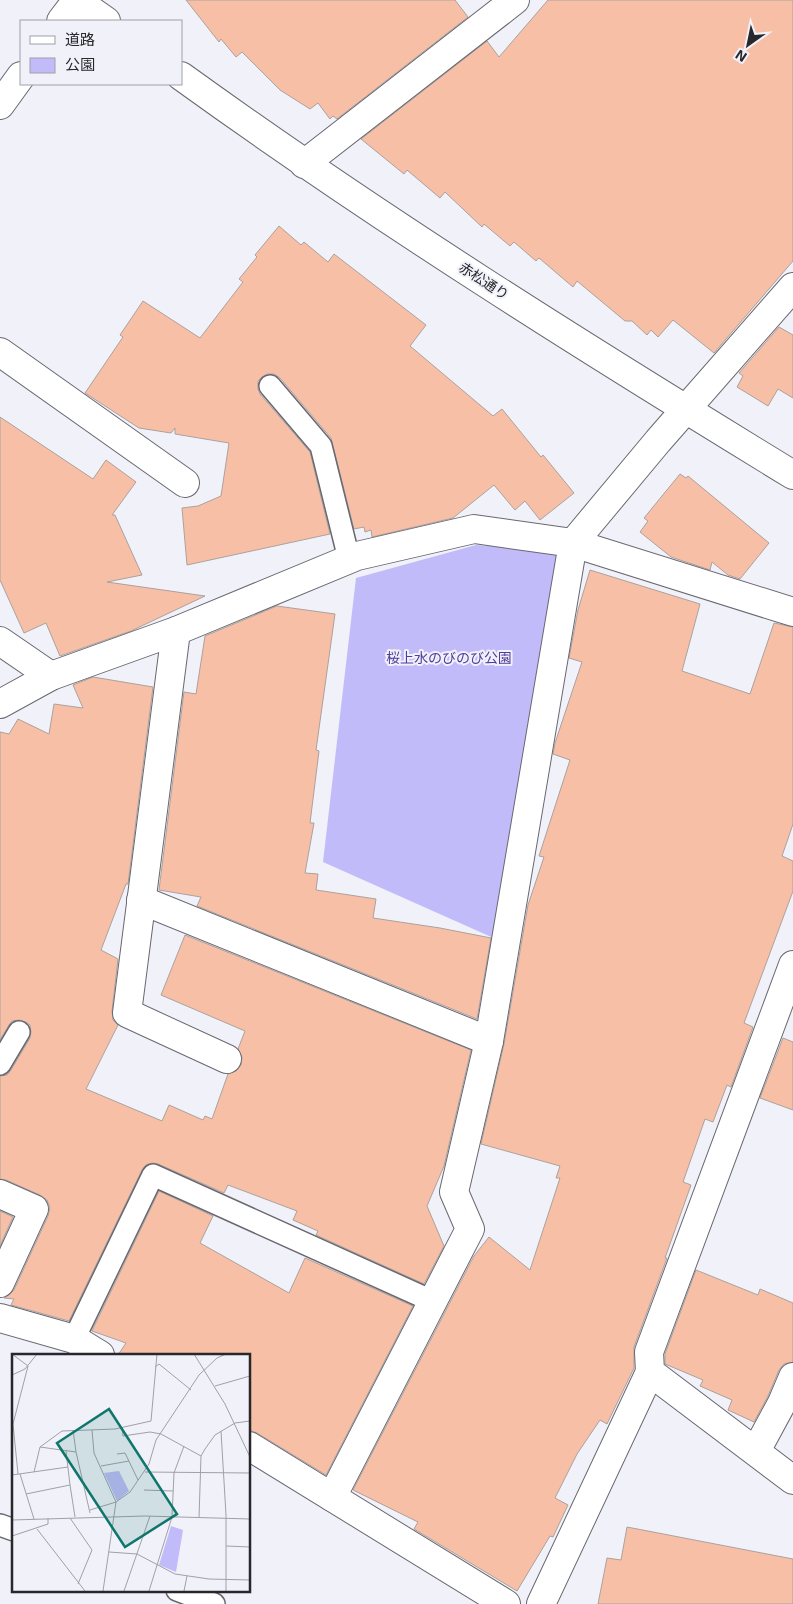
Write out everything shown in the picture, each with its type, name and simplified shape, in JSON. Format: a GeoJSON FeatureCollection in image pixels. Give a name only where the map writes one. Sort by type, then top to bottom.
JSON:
{"type":"FeatureCollection","features":[{"type":"Feature","properties":{"kind":"street"},"geometry":{"type":"LineString","coordinates":[[63,20],[77,0],[105,20]]}},
{"type":"Feature","properties":{"kind":"street"},"geometry":{"type":"LineString","coordinates":[[304,164],[515,0]]}},
{"type":"Feature","properties":{"kind":"street"},"geometry":{"type":"LineString","coordinates":[[0,105],[20,77]]}},
{"type":"Feature","properties":{"kind":"street","name":"赤松通り"},"geometry":{"type":"LineString","coordinates":[[182,77],[358,200],[686,410],[793,475]]}},
{"type":"Feature","properties":{"kind":"street"},"geometry":{"type":"LineString","coordinates":[[332,1497],[470,1229],[454,1192],[489,1041],[573,543],[658,440],[793,287]]}},
{"type":"Feature","properties":{"kind":"street"},"geometry":{"type":"LineString","coordinates":[[0,352],[185,483]]}},
{"type":"Feature","properties":{"kind":"street"},"geometry":{"type":"LineString","coordinates":[[0,704],[51,676],[176,631],[350,559],[474,529],[573,543],[793,612]]}},
{"type":"Feature","properties":{"kind":"street"},"geometry":{"type":"LineString","coordinates":[[176,631],[127,1013],[227,1059]]}},
{"type":"Feature","properties":{"kind":"street"},"geometry":{"type":"LineString","coordinates":[[0,641],[51,676]]}},
{"type":"Feature","properties":{"kind":"street"},"geometry":{"type":"LineString","coordinates":[[141,900],[489,1041]]}},
{"type":"Feature","properties":{"kind":"street"},"geometry":{"type":"LineString","coordinates":[[541,1604],[650,1372],[649,1352],[793,964]]}},
{"type":"Feature","properties":{"kind":"street"},"geometry":{"type":"LineString","coordinates":[[0,1194],[34,1209],[0,1283]]}},
{"type":"Feature","properties":{"kind":"street"},"geometry":{"type":"LineString","coordinates":[[0,1318],[74,1339],[98,1354]]}},
{"type":"Feature","properties":{"kind":"street"},"geometry":{"type":"LineString","coordinates":[[650,1372],[793,1480]]}},
{"type":"Feature","properties":{"kind":"street"},"geometry":{"type":"LineString","coordinates":[[756,1451],[782,1403],[793,1377]]}},
{"type":"Feature","properties":{"kind":"street"},"geometry":{"type":"LineString","coordinates":[[250,1447],[506,1604]]}},
{"type":"Feature","properties":{"kind":"lane"},"geometry":{"type":"LineString","coordinates":[[270,386],[321,446],[350,559]]}},
{"type":"Feature","properties":{"kind":"lane"},"geometry":{"type":"LineString","coordinates":[[0,1064],[19,1032]]}},
{"type":"Feature","properties":{"kind":"lane"},"geometry":{"type":"LineString","coordinates":[[74,1339],[153,1175],[432,1301]]}},
{"type":"Feature","properties":{"kind":"lane"},"geometry":{"type":"LineString","coordinates":[[0,1525],[12,1529]]}},
{"type":"Feature","properties":{"kind":"lane"},"geometry":{"type":"LineString","coordinates":[[182,1592],[214,1604]]}},
{"type":"Feature","properties":{"kind":"green space","name":"桜上水のびのび公園"},"geometry":{"type":"Polygon","coordinates":[[[476,545],[561,551],[498,940],[323,862],[356,578],[476,545]]]}},
{"type":"Feature","properties":{"kind":"building"},"geometry":{"type":"Polygon","coordinates":[[[186,0],[455,0],[468,17],[337,119],[333,116],[330,119],[318,103],[310,109],[280,90],[242,52],[236,57],[221,39],[219,42],[186,0]]]}},
{"type":"Feature","properties":{"kind":"building"},"geometry":{"type":"Polygon","coordinates":[[[548,0],[793,0],[793,261],[714,353],[673,320],[658,337],[651,330],[647,335],[632,321],[625,321],[577,281],[573,287],[539,258],[536,261],[514,242],[510,246],[484,224],[482,227],[445,192],[440,198],[407,170],[404,174],[361,139],[487,41],[499,57],[548,0]]]}},
{"type":"Feature","properties":{"kind":"building"},"geometry":{"type":"Polygon","coordinates":[[[279,226],[301,245],[304,242],[328,262],[334,254],[426,325],[410,346],[493,416],[502,409],[541,457],[543,455],[574,493],[540,520],[525,501],[515,510],[494,485],[453,518],[372,537],[371,530],[365,532],[364,527],[354,529],[331,438],[280,378],[274,374],[267,374],[258,381],[258,389],[260,394],[310,452],[330,534],[187,565],[182,508],[198,506],[221,496],[229,443],[175,434],[175,428],[171,433],[139,428],[85,393],[123,337],[120,335],[143,301],[200,338],[243,282],[239,279],[257,257],[255,255],[279,226]]]}},
{"type":"Feature","properties":{"kind":"building"},"geometry":{"type":"Polygon","coordinates":[[[779,327],[793,335],[793,398],[778,389],[768,406],[737,387],[743,376],[739,373],[779,327]]]}},
{"type":"Feature","properties":{"kind":"building"},"geometry":{"type":"Polygon","coordinates":[[[0,417],[93,479],[106,460],[136,482],[112,515],[115,515],[142,575],[107,582],[205,596],[131,631],[60,656],[46,623],[24,633],[0,580],[0,417]]]}},
{"type":"Feature","properties":{"kind":"building"},"geometry":{"type":"Polygon","coordinates":[[[680,474],[686,478],[688,476],[769,543],[740,579],[728,575],[712,562],[710,570],[671,557],[640,532],[648,521],[644,518],[680,474]]]}},
{"type":"Feature","properties":{"kind":"building"},"geometry":{"type":"Polygon","coordinates":[[[590,570],[700,604],[682,671],[750,694],[774,623],[793,627],[793,824],[782,856],[793,861],[793,891],[744,1023],[753,1027],[731,1087],[727,1085],[713,1122],[705,1119],[683,1182],[691,1185],[665,1258],[667,1258],[634,1347],[634,1368],[607,1424],[600,1420],[577,1454],[555,1498],[568,1505],[553,1537],[550,1536],[517,1591],[414,1529],[418,1522],[353,1490],[474,1256],[489,1237],[530,1270],[560,1178],[556,1178],[560,1166],[481,1144],[504,1044],[528,905],[544,857],[539,856],[570,760],[553,754],[582,662],[569,658],[578,610],[590,570]]]}},
{"type":"Feature","properties":{"kind":"building"},"geometry":{"type":"Polygon","coordinates":[[[277,606],[335,614],[316,750],[319,751],[310,823],[314,823],[305,873],[318,874],[316,890],[376,899],[373,918],[491,938],[477,1019],[197,906],[201,897],[159,890],[184,692],[196,694],[205,636],[277,606]]]}},
{"type":"Feature","properties":{"kind":"building"},"geometry":{"type":"Polygon","coordinates":[[[93,677],[153,687],[128,884],[126,884],[101,950],[118,959],[112,1011],[113,1020],[118,1025],[86,1089],[162,1121],[169,1105],[203,1120],[205,1116],[212,1119],[228,1074],[236,1071],[241,1065],[242,1057],[238,1049],[245,1031],[161,995],[185,935],[471,1050],[444,1166],[427,1206],[444,1246],[424,1284],[316,1235],[318,1231],[293,1220],[297,1211],[228,1185],[224,1193],[152,1163],[146,1165],[142,1170],[69,1321],[11,1305],[14,1299],[4,1298],[14,1290],[50,1208],[47,1200],[40,1195],[0,1179],[0,1076],[7,1075],[11,1070],[30,1038],[31,1032],[30,1025],[26,1022],[12,1021],[0,1040],[0,732],[9,734],[18,719],[49,734],[54,704],[83,708],[73,685],[93,677]]]}},
{"type":"Feature","properties":{"kind":"building"},"geometry":{"type":"Polygon","coordinates":[[[783,1038],[793,1042],[793,1110],[760,1098],[783,1038]]]}},
{"type":"Feature","properties":{"kind":"building"},"geometry":{"type":"Polygon","coordinates":[[[159,1191],[213,1216],[200,1243],[289,1293],[305,1258],[413,1306],[326,1475],[250,1430],[250,1354],[119,1354],[126,1343],[92,1331],[159,1191]]]}},
{"type":"Feature","properties":{"kind":"building"},"geometry":{"type":"Polygon","coordinates":[[[0,1211],[13,1217],[0,1246],[0,1211]]]}},
{"type":"Feature","properties":{"kind":"building"},"geometry":{"type":"Polygon","coordinates":[[[696,1270],[758,1295],[760,1289],[793,1303],[793,1362],[784,1364],[779,1370],[754,1422],[728,1410],[732,1400],[700,1386],[703,1380],[665,1364],[665,1354],[696,1270]]]}},
{"type":"Feature","properties":{"kind":"building"},"geometry":{"type":"Polygon","coordinates":[[[627,1527],[793,1559],[793,1604],[598,1604],[607,1558],[621,1560],[627,1527]]]}}]}
